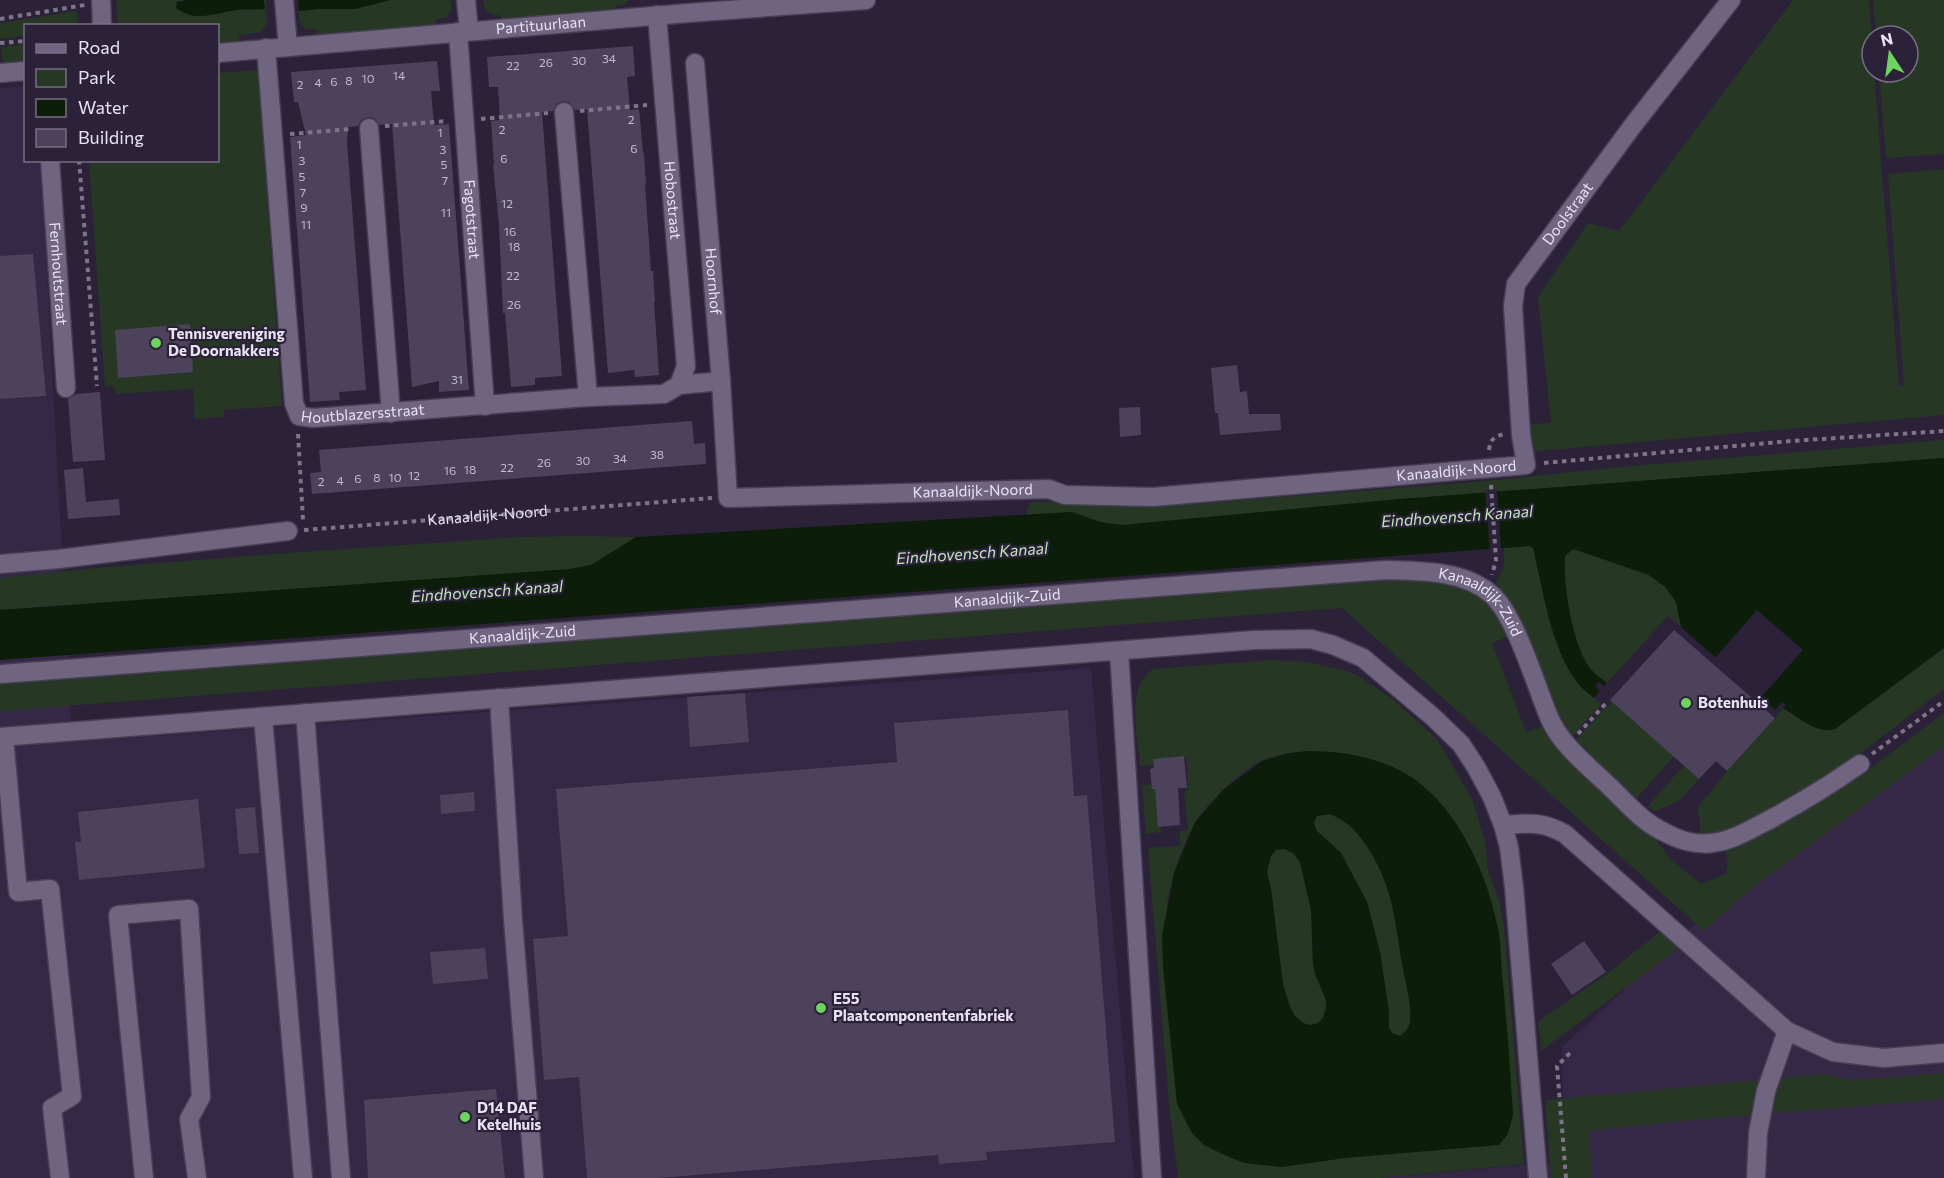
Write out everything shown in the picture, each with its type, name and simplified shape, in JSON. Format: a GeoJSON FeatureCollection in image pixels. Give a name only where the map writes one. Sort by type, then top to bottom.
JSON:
{"type":"FeatureCollection","features":[{"type":"Feature","properties":{"kind":"street"},"geometry":{"type":"LineString","coordinates":[[284,0],[288,47]]}},
{"type":"Feature","properties":{"kind":"street","name":"Fagotstraat"},"geometry":{"type":"LineString","coordinates":[[466,0],[464,32],[484,406]]}},
{"type":"Feature","properties":{"kind":"street","name":"Partituurlaan"},"geometry":{"type":"LineString","coordinates":[[219,53],[464,32],[650,11],[866,0]]}},
{"type":"Feature","properties":{"kind":"street","name":"Doolstraat"},"geometry":{"type":"LineString","coordinates":[[1526,465],[1521,435],[1513,306],[1516,284],[1634,124],[1731,0]]}},
{"type":"Feature","properties":{"kind":"street"},"geometry":{"type":"LineString","coordinates":[[101,1],[102,24]]}},
{"type":"Feature","properties":{"kind":"street","name":"Hobostraat"},"geometry":{"type":"LineString","coordinates":[[650,11],[686,366],[679,385]]}},
{"type":"Feature","properties":{"kind":"street","name":"Houtblazersstraat"},"geometry":{"type":"LineString","coordinates":[[266,48],[294,403],[299,416],[313,418],[588,397],[664,394],[679,385],[721,381]]}},
{"type":"Feature","properties":{"kind":"street","name":"Hoornhof"},"geometry":{"type":"LineString","coordinates":[[695,63],[721,381],[728,498]]}},
{"type":"Feature","properties":{"kind":"street"},"geometry":{"type":"LineString","coordinates":[[0,73],[24,71]]}},
{"type":"Feature","properties":{"kind":"street"},"geometry":{"type":"LineString","coordinates":[[564,112],[588,397]]}},
{"type":"Feature","properties":{"kind":"street"},"geometry":{"type":"LineString","coordinates":[[369,128],[391,413]]}},
{"type":"Feature","properties":{"kind":"street","name":"Fernhoutstraat"},"geometry":{"type":"LineString","coordinates":[[50,162],[66,388]]}},
{"type":"Feature","properties":{"kind":"street","name":"Kanaaldijk-Noord"},"geometry":{"type":"LineString","coordinates":[[728,498],[1049,489],[1065,495],[1153,497],[1526,465]]}},
{"type":"Feature","properties":{"kind":"street"},"geometry":{"type":"LineString","coordinates":[[0,564],[296,530]]}},
{"type":"Feature","properties":{"kind":"street","name":"Kanaaldijk-Zuid"},"geometry":{"type":"LineString","coordinates":[[0,674],[1386,570],[1452,576],[1485,589],[1493,595],[1514,629],[1550,720],[1568,746],[1634,811],[1662,832],[1687,842],[1711,843],[1740,835],[1814,795],[1860,764]]}},
{"type":"Feature","properties":{"kind":"street"},"geometry":{"type":"LineString","coordinates":[[60,1178],[52,1108],[72,1096],[50,889],[18,892],[2,737],[1292,638],[1311,639],[1333,645],[1363,658],[1433,717],[1461,744],[1492,797],[1509,847],[1514,887],[1538,1178]]}},
{"type":"Feature","properties":{"kind":"street"},"geometry":{"type":"LineString","coordinates":[[1119,651],[1152,1178]]}},
{"type":"Feature","properties":{"kind":"street"},"geometry":{"type":"LineString","coordinates":[[499,698],[513,920],[534,1178]]}},
{"type":"Feature","properties":{"kind":"street"},"geometry":{"type":"LineString","coordinates":[[305,713],[340,1178]]}},
{"type":"Feature","properties":{"kind":"street"},"geometry":{"type":"LineString","coordinates":[[263,717],[303,1178]]}},
{"type":"Feature","properties":{"kind":"street"},"geometry":{"type":"LineString","coordinates":[[1503,825],[1528,823],[1549,825],[1565,834],[1787,1031],[1833,1052],[1884,1058],[1944,1053]]}},
{"type":"Feature","properties":{"kind":"street"},"geometry":{"type":"LineString","coordinates":[[144,1178],[118,915],[189,909],[201,1097],[189,1119],[197,1178]]}},
{"type":"Feature","properties":{"kind":"street"},"geometry":{"type":"LineString","coordinates":[[1756,1178],[1758,1133],[1766,1091],[1787,1031]]}},
{"type":"Feature","properties":{"kind":"path"},"geometry":{"type":"LineString","coordinates":[[0,19],[101,1]]}},
{"type":"Feature","properties":{"kind":"path"},"geometry":{"type":"LineString","coordinates":[[0,44],[24,41]]}},
{"type":"Feature","properties":{"kind":"path","name":"Fernhoutstraat"},"geometry":{"type":"LineString","coordinates":[[79,162],[97,386]]}},
{"type":"Feature","properties":{"kind":"path"},"geometry":{"type":"LineString","coordinates":[[296,530],[299,416]]}},
{"type":"Feature","properties":{"kind":"path","name":"Kanaaldijk-Noord"},"geometry":{"type":"LineString","coordinates":[[1526,465],[1646,456],[1791,441],[1944,431]]}},
{"type":"Feature","properties":{"kind":"path"},"geometry":{"type":"LineString","coordinates":[[1490,467],[1491,441],[1496,436],[1521,435]]}},
{"type":"Feature","properties":{"kind":"path"},"geometry":{"type":"LineString","coordinates":[[1491,488],[1496,553]]}},
{"type":"Feature","properties":{"kind":"path","name":"Kanaaldijk-Noord"},"geometry":{"type":"LineString","coordinates":[[296,530],[728,498]]}},
{"type":"Feature","properties":{"kind":"path"},"geometry":{"type":"LineString","coordinates":[[1860,764],[1944,701]]}},
{"type":"Feature","properties":{"kind":"path"},"geometry":{"type":"LineString","coordinates":[[1568,746],[1607,702]]}},
{"type":"Feature","properties":{"kind":"path"},"geometry":{"type":"LineString","coordinates":[[1566,1178],[1557,1066],[1573,1050]]}},
{"type":"Feature","properties":{"kind":"shaded area"},"geometry":{"type":"Polygon","coordinates":[[[24,86],[24,162],[41,162],[72,742],[1091,668],[1134,1178],[0,1178],[0,88],[24,86]]]}},
{"type":"Feature","properties":{"kind":"shaded area"},"geometry":{"type":"Polygon","coordinates":[[[1944,736],[1944,1178],[1384,1178],[1564,1161],[1562,1047],[1720,901],[1944,736]]]}},
{"type":"Feature","properties":{"kind":"green space"},"geometry":{"type":"Polygon","coordinates":[[[116,0],[187,0],[177,2],[176,8],[183,13],[198,16],[236,10],[264,9],[264,0],[266,0],[267,23],[262,32],[239,35],[240,41],[219,43],[219,24],[118,24],[116,0]]]}},
{"type":"Feature","properties":{"kind":"green space"},"geometry":{"type":"Polygon","coordinates":[[[297,0],[300,11],[355,9],[390,0],[451,0],[451,11],[447,17],[436,20],[436,26],[317,35],[316,29],[306,29],[300,24],[297,0]]]}},
{"type":"Feature","properties":{"kind":"green space"},"geometry":{"type":"Polygon","coordinates":[[[483,0],[628,0],[625,4],[616,6],[616,13],[501,21],[500,15],[488,12],[483,0]]]}},
{"type":"Feature","properties":{"kind":"green space"},"geometry":{"type":"Polygon","coordinates":[[[1793,0],[1869,0],[1871,24],[1860,24],[1860,84],[1875,84],[1899,386],[1904,385],[1888,174],[1944,169],[1944,415],[1528,452],[1527,424],[1551,423],[1538,297],[1588,223],[1619,231],[1793,0]]]}},
{"type":"Feature","properties":{"kind":"green space"},"geometry":{"type":"Polygon","coordinates":[[[1873,0],[1944,0],[1944,154],[1886,158],[1880,84],[1920,84],[1920,24],[1875,24],[1873,0]]]}},
{"type":"Feature","properties":{"kind":"green space"},"geometry":{"type":"Polygon","coordinates":[[[75,11],[78,21],[76,24],[24,24],[24,36],[0,39],[0,23],[75,11]]]}},
{"type":"Feature","properties":{"kind":"green space"},"geometry":{"type":"Polygon","coordinates":[[[24,44],[24,61],[5,64],[2,60],[1,47],[24,44]]]}},
{"type":"Feature","properties":{"kind":"green space"},"geometry":{"type":"Polygon","coordinates":[[[258,70],[282,406],[224,410],[224,417],[195,419],[193,389],[115,394],[114,386],[105,387],[89,162],[219,162],[219,73],[258,70]]]}},
{"type":"Feature","properties":{"kind":"green space"},"geometry":{"type":"Polygon","coordinates":[[[1944,440],[1944,458],[1400,499],[1122,525],[1100,522],[1072,512],[1026,515],[1030,502],[1064,501],[1154,507],[1486,481],[1642,465],[1944,440]]]}},
{"type":"Feature","properties":{"kind":"green space"},"geometry":{"type":"Polygon","coordinates":[[[520,537],[636,537],[591,565],[570,569],[0,610],[0,578],[106,567],[302,552],[520,537]]]}},
{"type":"Feature","properties":{"kind":"green space"},"geometry":{"type":"Polygon","coordinates":[[[1529,546],[1533,548],[1550,621],[1577,683],[1601,704],[1573,736],[1569,737],[1561,726],[1508,600],[1496,581],[1504,567],[1504,548],[1529,546]]]}},
{"type":"Feature","properties":{"kind":"green space"},"geometry":{"type":"Polygon","coordinates":[[[1573,549],[1632,567],[1646,574],[1670,592],[1679,609],[1681,627],[1668,616],[1607,683],[1589,667],[1573,629],[1567,598],[1565,556],[1573,549]]]}},
{"type":"Feature","properties":{"kind":"green space"},"geometry":{"type":"Polygon","coordinates":[[[1393,577],[1432,580],[1457,585],[1480,595],[1490,604],[1509,636],[1492,643],[1526,732],[1544,726],[1637,824],[1656,839],[1670,859],[1701,884],[1725,874],[1728,863],[1723,846],[1867,771],[1944,713],[1944,746],[1747,892],[1704,931],[1342,608],[0,711],[0,682],[1393,577]]]}},
{"type":"Feature","properties":{"kind":"green space"},"geometry":{"type":"Polygon","coordinates":[[[1944,648],[1944,689],[1852,760],[1788,803],[1727,833],[1701,835],[1698,807],[1783,708],[1815,727],[1835,729],[1944,648]]]}},
{"type":"Feature","properties":{"kind":"green space"},"geometry":{"type":"Polygon","coordinates":[[[1271,660],[1306,662],[1347,671],[1359,676],[1391,698],[1437,739],[1472,799],[1485,841],[1488,870],[1500,904],[1504,927],[1524,1164],[1380,1178],[1178,1178],[1169,1104],[1148,848],[1181,845],[1179,831],[1188,830],[1184,791],[1188,790],[1187,758],[1154,760],[1154,765],[1140,766],[1136,700],[1144,677],[1153,669],[1271,660]],[[1308,751],[1285,754],[1263,760],[1245,771],[1200,815],[1190,832],[1169,892],[1167,902],[1204,1145],[1245,1163],[1282,1167],[1345,1158],[1513,1115],[1498,926],[1350,754],[1308,751]]]}},
{"type":"Feature","properties":{"kind":"green space"},"geometry":{"type":"Polygon","coordinates":[[[1612,701],[1674,756],[1635,800],[1574,742],[1612,701]]]}},
{"type":"Feature","properties":{"kind":"green space"},"geometry":{"type":"Polygon","coordinates":[[[1684,765],[1699,779],[1679,801],[1655,811],[1647,807],[1684,765]]]}},
{"type":"Feature","properties":{"kind":"green space"},"geometry":{"type":"Polygon","coordinates":[[[1157,784],[1161,832],[1146,834],[1142,785],[1157,784]]]}},
{"type":"Feature","properties":{"kind":"green space"},"geometry":{"type":"Polygon","coordinates":[[[1329,814],[1347,824],[1363,841],[1381,872],[1388,892],[1410,1007],[1409,1024],[1400,1036],[1391,1033],[1389,1028],[1389,1012],[1380,952],[1367,902],[1341,853],[1316,830],[1314,822],[1317,816],[1329,814]]]}},
{"type":"Feature","properties":{"kind":"green space"},"geometry":{"type":"Polygon","coordinates":[[[1284,849],[1293,853],[1300,862],[1311,910],[1313,964],[1326,1000],[1323,1018],[1310,1026],[1295,1016],[1283,984],[1267,872],[1270,856],[1276,850],[1284,849]]]}},
{"type":"Feature","properties":{"kind":"green space"},"geometry":{"type":"Polygon","coordinates":[[[1662,930],[1680,947],[1541,1051],[1538,1021],[1608,973],[1662,930]]]}},
{"type":"Feature","properties":{"kind":"green space"},"geometry":{"type":"Polygon","coordinates":[[[1944,1073],[1944,1099],[1589,1131],[1592,1178],[1551,1178],[1545,1100],[1825,1074],[1850,1080],[1944,1073]]]}},
{"type":"Feature","properties":{"kind":"water"},"geometry":{"type":"Polygon","coordinates":[[[264,0],[265,9],[236,10],[198,16],[183,13],[176,8],[177,2],[264,0]]]}},
{"type":"Feature","properties":{"kind":"water"},"geometry":{"type":"Polygon","coordinates":[[[298,0],[390,0],[355,9],[299,11],[298,0]]]}},
{"type":"Feature","properties":{"kind":"water","name":"Eindhovensch Kanaal"},"geometry":{"type":"Polygon","coordinates":[[[1944,458],[1944,648],[1835,729],[1828,730],[1801,720],[1783,708],[1786,705],[1782,702],[1775,710],[1681,627],[1676,602],[1665,587],[1649,575],[1573,549],[1565,556],[1565,568],[1567,598],[1573,629],[1589,667],[1607,683],[1604,686],[1599,682],[1595,686],[1600,691],[1594,698],[1579,684],[1561,653],[1549,618],[1533,548],[1529,546],[0,660],[0,610],[570,569],[591,565],[636,537],[1072,512],[1100,522],[1122,525],[1400,499],[1944,458]]]}},
{"type":"Feature","properties":{"kind":"water"},"geometry":{"type":"Polygon","coordinates":[[[1308,751],[1344,753],[1368,758],[1401,771],[1420,783],[1436,799],[1451,817],[1476,859],[1492,903],[1500,943],[1513,1115],[1508,1134],[1499,1145],[1345,1158],[1282,1167],[1245,1163],[1229,1157],[1204,1145],[1192,1133],[1177,1104],[1163,967],[1162,935],[1174,873],[1195,822],[1224,789],[1262,761],[1289,753],[1308,751]],[[1329,814],[1317,816],[1314,822],[1316,830],[1341,853],[1367,902],[1380,952],[1389,1012],[1389,1028],[1392,1033],[1400,1036],[1409,1024],[1410,1007],[1388,892],[1381,872],[1363,841],[1347,824],[1329,814]],[[1284,849],[1276,850],[1271,856],[1267,872],[1283,984],[1295,1016],[1303,1023],[1310,1025],[1318,1023],[1323,1018],[1326,1000],[1313,964],[1311,910],[1300,862],[1293,853],[1284,849]]]}},
{"type":"Feature","properties":{"kind":"pier"},"geometry":{"type":"Polygon","coordinates":[[[1497,489],[1501,551],[1490,552],[1485,490],[1497,489]]]}},
{"type":"Feature","properties":{"kind":"pier"},"geometry":{"type":"Polygon","coordinates":[[[1757,610],[1803,650],[1760,698],[1715,658],[1757,610]]]}},
{"type":"Feature","properties":{"kind":"building"},"geometry":{"type":"Polygon","coordinates":[[[633,46],[635,76],[627,77],[630,110],[639,109],[644,153],[659,375],[635,377],[634,370],[608,373],[587,109],[575,110],[569,102],[564,101],[557,103],[553,111],[542,112],[562,376],[535,378],[535,385],[511,387],[505,313],[503,313],[491,121],[500,120],[498,87],[489,87],[487,57],[633,46]]]}},
{"type":"Feature","properties":{"kind":"building"},"geometry":{"type":"Polygon","coordinates":[[[437,61],[440,91],[431,91],[434,125],[449,124],[469,390],[439,392],[439,381],[412,387],[392,124],[379,125],[374,118],[369,117],[362,119],[358,126],[348,127],[347,142],[366,390],[339,392],[340,400],[310,402],[290,137],[306,135],[298,102],[294,102],[291,72],[437,61]]]}},
{"type":"Feature","properties":{"kind":"building"},"geometry":{"type":"Polygon","coordinates":[[[33,254],[46,396],[0,399],[0,256],[33,254]]]}},
{"type":"Feature","properties":{"kind":"building"},"geometry":{"type":"Polygon","coordinates":[[[190,324],[193,372],[118,378],[115,330],[190,324]]]}},
{"type":"Feature","properties":{"kind":"building"},"geometry":{"type":"Polygon","coordinates":[[[1237,365],[1240,392],[1247,391],[1249,414],[1280,414],[1281,430],[1220,435],[1218,413],[1215,413],[1211,368],[1237,365]]]}},
{"type":"Feature","properties":{"kind":"building"},"geometry":{"type":"Polygon","coordinates":[[[100,392],[105,460],[73,462],[68,399],[76,394],[100,392]]]}},
{"type":"Feature","properties":{"kind":"building"},"geometry":{"type":"Polygon","coordinates":[[[1140,407],[1141,435],[1120,437],[1119,408],[1140,407]]]}},
{"type":"Feature","properties":{"kind":"building"},"geometry":{"type":"Polygon","coordinates":[[[692,421],[694,444],[705,443],[706,464],[312,494],[310,473],[321,472],[319,450],[692,421]]]}},
{"type":"Feature","properties":{"kind":"building"},"geometry":{"type":"Polygon","coordinates":[[[83,468],[86,502],[119,499],[120,515],[68,519],[64,470],[83,468]]]}},
{"type":"Feature","properties":{"kind":"building","name":"Botenhuis"},"geometry":{"type":"Polygon","coordinates":[[[1674,630],[1775,718],[1727,771],[1716,761],[1699,779],[1610,700],[1674,630]]]}},
{"type":"Feature","properties":{"kind":"building"},"geometry":{"type":"Polygon","coordinates":[[[745,693],[749,742],[690,747],[687,697],[745,693]]]}},
{"type":"Feature","properties":{"kind":"building","name":"E55 Plaatcomponentenfabriek"},"geometry":{"type":"Polygon","coordinates":[[[1068,710],[1074,796],[1087,795],[1115,1142],[986,1152],[987,1160],[939,1164],[938,1155],[659,1178],[587,1178],[579,1077],[544,1080],[533,939],[568,936],[556,789],[897,762],[894,723],[1068,710]]]}},
{"type":"Feature","properties":{"kind":"building"},"geometry":{"type":"Polygon","coordinates":[[[1184,756],[1187,788],[1178,788],[1180,825],[1158,827],[1155,789],[1152,789],[1150,769],[1154,768],[1153,759],[1184,756]]]}},
{"type":"Feature","properties":{"kind":"building"},"geometry":{"type":"Polygon","coordinates":[[[474,792],[475,811],[441,814],[440,795],[474,792]]]}},
{"type":"Feature","properties":{"kind":"building"},"geometry":{"type":"Polygon","coordinates":[[[198,799],[205,868],[79,880],[75,842],[81,842],[78,812],[198,799]]]}},
{"type":"Feature","properties":{"kind":"building"},"geometry":{"type":"Polygon","coordinates":[[[255,807],[259,853],[239,854],[235,809],[255,807]]]}},
{"type":"Feature","properties":{"kind":"building"},"geometry":{"type":"Polygon","coordinates":[[[1584,941],[1606,972],[1572,995],[1551,964],[1584,941]]]}},
{"type":"Feature","properties":{"kind":"building"},"geometry":{"type":"Polygon","coordinates":[[[485,948],[488,979],[433,984],[430,952],[485,948]]]}},
{"type":"Feature","properties":{"kind":"building","name":"D14 DAF Ketelhuis"},"geometry":{"type":"Polygon","coordinates":[[[496,1089],[505,1178],[368,1178],[364,1100],[496,1089]]]}},
{"type":"Feature","properties":{"kind":"place","name":"Tennisvereniging De Doornakkers"},"geometry":{"type":"Point","coordinates":[156,343]}},
{"type":"Feature","properties":{"kind":"place","name":"Botenhuis"},"geometry":{"type":"Point","coordinates":[1686,703]}},
{"type":"Feature","properties":{"kind":"place","name":"E55 Plaatcomponentenfabriek"},"geometry":{"type":"Point","coordinates":[821,1008]}},
{"type":"Feature","properties":{"kind":"place","name":"D14 DAF Ketelhuis"},"geometry":{"type":"Point","coordinates":[465,1117]}}]}
